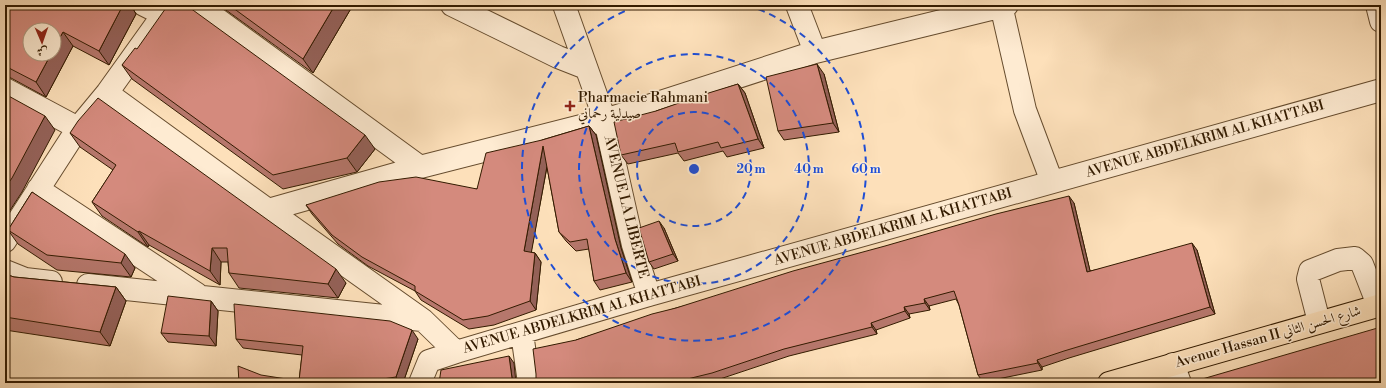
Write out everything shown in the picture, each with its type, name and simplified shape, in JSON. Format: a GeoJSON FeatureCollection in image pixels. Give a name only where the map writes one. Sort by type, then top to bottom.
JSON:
{"type":"FeatureCollection","features":[{"type":"Feature","properties":{"kind":"main road","name":"Avenue Hassan II شارع الحسن الثاني"},"geometry":{"type":"LineString","coordinates":[[1109,383],[1177,373],[1319,322],[1380,305]]}},
{"type":"Feature","properties":{"kind":"street"},"geometry":{"type":"LineString","coordinates":[[198,5],[420,167]]}},
{"type":"Feature","properties":{"kind":"street"},"geometry":{"type":"LineString","coordinates":[[452,5],[551,54],[586,68]]}},
{"type":"Feature","properties":{"kind":"street","name":"AVENUE LA LIBERTE"},"geometry":{"type":"LineString","coordinates":[[564,5],[605,120],[633,244],[649,295]]}},
{"type":"Feature","properties":{"kind":"street"},"geometry":{"type":"LineString","coordinates":[[797,5],[815,52]]}},
{"type":"Feature","properties":{"kind":"street"},"geometry":{"type":"LineString","coordinates":[[1377,5],[1381,21]]}},
{"type":"Feature","properties":{"kind":"street"},"geometry":{"type":"LineString","coordinates":[[268,210],[420,167],[605,120],[815,52],[1003,6],[1025,110],[1052,182]]}},
{"type":"Feature","properties":{"kind":"street"},"geometry":{"type":"LineString","coordinates":[[5,241],[78,128],[107,93],[159,8]]}},
{"type":"Feature","properties":{"kind":"street"},"geometry":{"type":"LineString","coordinates":[[5,89],[78,128]]}},
{"type":"Feature","properties":{"kind":"street","name":"AVENUE ABDELKRIM AL KHATTABI"},"geometry":{"type":"LineString","coordinates":[[420,383],[429,362],[456,352],[649,295],[1381,90]]}},
{"type":"Feature","properties":{"kind":"street"},"geometry":{"type":"LineString","coordinates":[[107,93],[423,320],[456,352]]}},
{"type":"Feature","properties":{"kind":"street"},"geometry":{"type":"LineString","coordinates":[[38,189],[200,296]]}},
{"type":"Feature","properties":{"kind":"street"},"geometry":{"type":"LineString","coordinates":[[1319,322],[1308,279],[1310,271],[1338,260],[1355,258],[1362,264],[1380,305]]}},
{"type":"Feature","properties":{"kind":"street"},"geometry":{"type":"LineString","coordinates":[[5,271],[25,279],[423,320]]}},
{"type":"Feature","properties":{"kind":"street"},"geometry":{"type":"LineString","coordinates":[[522,333],[529,383]]}},
{"type":"Feature","properties":{"kind":"path"},"geometry":{"type":"LineString","coordinates":[[5,382],[11,383]]}},
{"type":"Feature","properties":{"kind":"building"},"geometry":{"type":"Polygon","coordinates":[[[5,5],[123,5],[99,51],[63,32],[62,34],[62,22],[22,22],[22,62],[47,62],[36,82],[5,66],[5,5]]]}},
{"type":"Feature","properties":{"kind":"building"},"geometry":{"type":"Polygon","coordinates":[[[168,5],[186,5],[365,135],[347,158],[273,175],[122,65],[135,48],[137,49],[168,5]]]}},
{"type":"Feature","properties":{"kind":"building"},"geometry":{"type":"Polygon","coordinates":[[[229,5],[335,5],[303,59],[229,5]]]}},
{"type":"Feature","properties":{"kind":"building"},"geometry":{"type":"Polygon","coordinates":[[[817,64],[833,123],[778,131],[766,77],[817,64]]]}},
{"type":"Feature","properties":{"kind":"building"},"geometry":{"type":"Polygon","coordinates":[[[738,84],[758,139],[721,148],[718,142],[678,152],[675,143],[621,155],[614,122],[656,111],[738,84]]]}},
{"type":"Feature","properties":{"kind":"building"},"geometry":{"type":"Polygon","coordinates":[[[5,94],[45,116],[12,178],[5,188],[5,94]]]}},
{"type":"Feature","properties":{"kind":"building"},"geometry":{"type":"Polygon","coordinates":[[[98,98],[336,269],[328,284],[229,273],[227,248],[212,248],[210,271],[139,231],[138,232],[92,202],[116,165],[70,133],[78,121],[98,98]]]}},
{"type":"Feature","properties":{"kind":"building"},"geometry":{"type":"Polygon","coordinates":[[[589,126],[615,239],[626,273],[594,281],[587,239],[570,242],[559,232],[543,146],[524,251],[535,253],[530,301],[488,316],[463,320],[415,291],[415,286],[362,257],[332,235],[306,205],[379,182],[416,177],[477,189],[486,153],[542,140],[589,126]]]}},
{"type":"Feature","properties":{"kind":"building"},"geometry":{"type":"Polygon","coordinates":[[[32,192],[125,254],[121,263],[47,255],[8,230],[32,192]]]}},
{"type":"Feature","properties":{"kind":"building"},"geometry":{"type":"Polygon","coordinates":[[[1069,196],[1087,272],[1192,243],[1210,307],[1064,351],[1037,360],[1038,363],[978,375],[954,291],[924,299],[925,303],[904,307],[905,311],[871,323],[872,327],[784,349],[712,373],[671,383],[534,383],[536,380],[536,374],[533,349],[576,340],[652,314],[676,308],[793,271],[996,214],[1069,196]]]}},
{"type":"Feature","properties":{"kind":"building"},"geometry":{"type":"Polygon","coordinates":[[[659,221],[673,254],[649,262],[639,228],[659,221]]]}},
{"type":"Feature","properties":{"kind":"building"},"geometry":{"type":"Polygon","coordinates":[[[5,274],[14,277],[116,287],[100,332],[5,317],[5,274]]]}},
{"type":"Feature","properties":{"kind":"building"},"geometry":{"type":"Polygon","coordinates":[[[168,296],[211,301],[209,336],[161,333],[168,296]]]}},
{"type":"Feature","properties":{"kind":"building"},"geometry":{"type":"Polygon","coordinates":[[[234,304],[390,321],[412,330],[396,377],[360,381],[360,383],[239,383],[238,366],[261,375],[299,381],[303,346],[236,339],[234,304]]]}},
{"type":"Feature","properties":{"kind":"building"},"geometry":{"type":"Polygon","coordinates":[[[1381,327],[1381,383],[1192,383],[1192,382],[1381,327]]]}},
{"type":"Feature","properties":{"kind":"building"},"geometry":{"type":"Polygon","coordinates":[[[509,356],[514,383],[439,383],[441,370],[509,356]]]}},
{"type":"Feature","properties":{"kind":"place","name":"Pharmacie Rahmani صيدلية رحماني"},"geometry":{"type":"Point","coordinates":[570,106]}}]}
